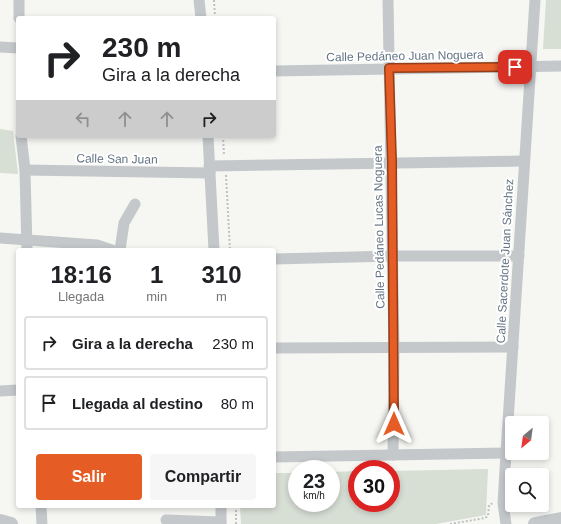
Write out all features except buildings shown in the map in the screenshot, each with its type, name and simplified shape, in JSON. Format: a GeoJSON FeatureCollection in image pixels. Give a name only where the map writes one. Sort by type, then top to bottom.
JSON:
{"type":"FeatureCollection","features":[{"type":"Feature","properties":{"kind":"street"},"geometry":{"type":"LineString","coordinates":[[19,0],[19,16]]}},
{"type":"Feature","properties":{"kind":"street"},"geometry":{"type":"LineString","coordinates":[[199,0],[201,16]]}},
{"type":"Feature","properties":{"kind":"street","name":"Calle Pedáneo Lucas Noguera"},"geometry":{"type":"LineString","coordinates":[[388,0],[392,162],[394,348],[393,454]]}},
{"type":"Feature","properties":{"kind":"street","name":"Calle Sacerdote Juan Sánchez"},"geometry":{"type":"LineString","coordinates":[[508,416],[535,0]]}},
{"type":"Feature","properties":{"kind":"street"},"geometry":{"type":"LineString","coordinates":[[0,47],[16,48]]}},
{"type":"Feature","properties":{"kind":"street","name":"Calle Pedáneo Juan Noguera"},"geometry":{"type":"LineString","coordinates":[[276,71],[561,66]]}},
{"type":"Feature","properties":{"kind":"street"},"geometry":{"type":"LineString","coordinates":[[21,138],[25,170],[27,245]]}},
{"type":"Feature","properties":{"kind":"street"},"geometry":{"type":"LineString","coordinates":[[208,138],[214,248]]}},
{"type":"Feature","properties":{"kind":"street","name":"Calle San Juan"},"geometry":{"type":"LineString","coordinates":[[25,170],[210,169],[225,165],[524,161]]}},
{"type":"Feature","properties":{"kind":"street"},"geometry":{"type":"LineString","coordinates":[[120,248],[124,223],[134,204]]}},
{"type":"Feature","properties":{"kind":"street"},"geometry":{"type":"LineString","coordinates":[[0,238],[27,245],[97,245],[106,248]]}},
{"type":"Feature","properties":{"kind":"street"},"geometry":{"type":"LineString","coordinates":[[276,259],[392,256],[519,256]]}},
{"type":"Feature","properties":{"kind":"street"},"geometry":{"type":"LineString","coordinates":[[276,348],[513,347]]}},
{"type":"Feature","properties":{"kind":"street"},"geometry":{"type":"LineString","coordinates":[[0,391],[16,390]]}},
{"type":"Feature","properties":{"kind":"street"},"geometry":{"type":"LineString","coordinates":[[276,457],[505,453]]}},
{"type":"Feature","properties":{"kind":"street"},"geometry":{"type":"LineString","coordinates":[[41,508],[42,524]]}},
{"type":"Feature","properties":{"kind":"street"},"geometry":{"type":"LineString","coordinates":[[166,520],[221,523],[221,508]]}},
{"type":"Feature","properties":{"kind":"street","name":"Calle Sacerdote Juan Sánchez"},"geometry":{"type":"LineString","coordinates":[[506,524],[508,512]]}},
{"type":"Feature","properties":{"kind":"street"},"geometry":{"type":"LineString","coordinates":[[535,524],[561,519]]}},
{"type":"Feature","properties":{"kind":"street"},"geometry":{"type":"LineString","coordinates":[[0,521],[11,524]]}},
{"type":"Feature","properties":{"kind":"street"},"geometry":{"type":"LineString","coordinates":[[552,524],[561,523]]}},
{"type":"Feature","properties":{"kind":"path"},"geometry":{"type":"LineString","coordinates":[[214,0],[215,16]]}},
{"type":"Feature","properties":{"kind":"path"},"geometry":{"type":"LineString","coordinates":[[223,138],[230,248]]}},
{"type":"Feature","properties":{"kind":"path"},"geometry":{"type":"LineString","coordinates":[[450,524],[485,518],[488,516],[489,505],[491,503],[505,504]]}},
{"type":"Feature","properties":{"kind":"path"},"geometry":{"type":"LineString","coordinates":[[236,508],[236,524]]}},
{"type":"Feature","properties":{"kind":"shaded area"},"geometry":{"type":"Polygon","coordinates":[[[546,0],[561,0],[561,49],[543,49],[546,0]]]}},
{"type":"Feature","properties":{"kind":"shaded area"},"geometry":{"type":"Polygon","coordinates":[[[0,129],[13,131],[18,174],[0,173],[0,129]]]}},
{"type":"Feature","properties":{"kind":"shaded area"},"geometry":{"type":"Polygon","coordinates":[[[488,469],[486,515],[436,524],[241,524],[240,508],[276,508],[276,473],[288,473],[288,512],[340,512],[340,472],[348,471],[348,512],[400,512],[400,471],[488,469]]]}},
{"type":"Feature","properties":{"kind":"route"},"geometry":{"type":"LineString","coordinates":[[394,424],[392,162],[389,68],[515,67]]}}]}
